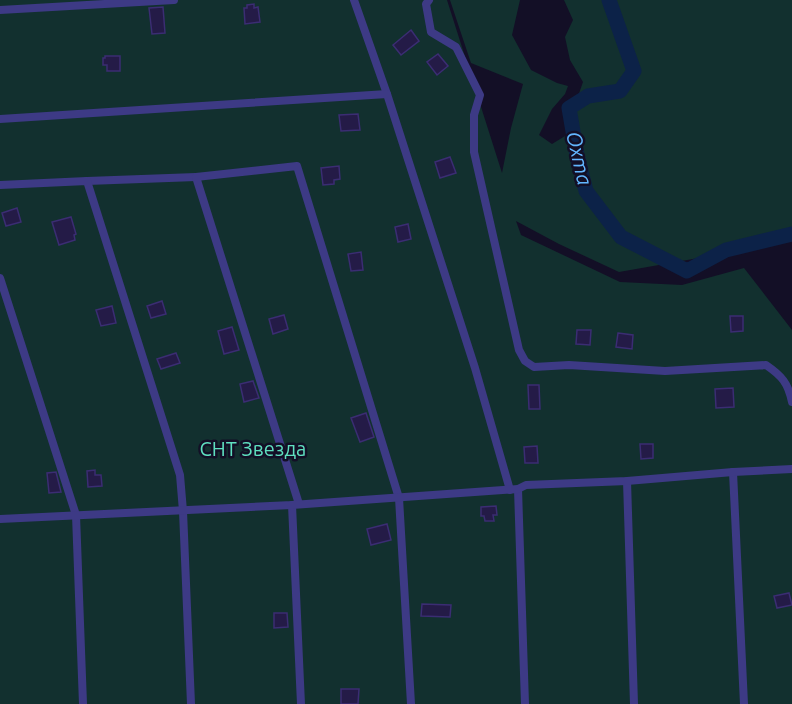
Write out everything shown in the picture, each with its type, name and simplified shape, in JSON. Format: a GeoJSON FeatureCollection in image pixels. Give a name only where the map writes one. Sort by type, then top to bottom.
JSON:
{"type":"FeatureCollection","features":[{"type":"Feature","properties":{"kind":"street"},"geometry":{"type":"LineString","coordinates":[[0,10],[174,0]]}},
{"type":"Feature","properties":{"kind":"street"},"geometry":{"type":"LineString","coordinates":[[354,0],[387,94],[514,489],[525,704]]}},
{"type":"Feature","properties":{"kind":"street"},"geometry":{"type":"LineString","coordinates":[[429,0],[426,4],[431,32],[456,47],[480,95],[474,115],[474,153],[519,350],[525,361],[534,367],[569,365],[665,371],[766,365],[779,373],[789,388],[792,402]]}},
{"type":"Feature","properties":{"kind":"street"},"geometry":{"type":"LineString","coordinates":[[0,119],[387,94]]}},
{"type":"Feature","properties":{"kind":"street"},"geometry":{"type":"LineString","coordinates":[[0,184],[196,177],[297,166],[399,498],[411,704]]}},
{"type":"Feature","properties":{"kind":"street"},"geometry":{"type":"LineString","coordinates":[[196,177],[296,505],[301,704]]}},
{"type":"Feature","properties":{"kind":"street"},"geometry":{"type":"LineString","coordinates":[[87,181],[180,475],[191,704]]}},
{"type":"Feature","properties":{"kind":"street"},"geometry":{"type":"LineString","coordinates":[[0,278],[75,515],[83,704]]}},
{"type":"Feature","properties":{"kind":"street"},"geometry":{"type":"LineString","coordinates":[[0,519],[296,505],[514,489],[526,485],[627,481],[792,469]]}},
{"type":"Feature","properties":{"kind":"street"},"geometry":{"type":"LineString","coordinates":[[733,472],[744,704]]}},
{"type":"Feature","properties":{"kind":"street"},"geometry":{"type":"LineString","coordinates":[[627,481],[634,704]]}},
{"type":"Feature","properties":{"kind":"green space","name":"СНТ Звезда"},"geometry":{"type":"Polygon","coordinates":[[[0,0],[447,0],[502,173],[523,84],[471,63],[450,0],[520,0],[512,35],[531,70],[568,86],[565,94],[552,109],[539,135],[552,144],[570,133],[565,113],[576,102],[583,82],[570,60],[565,37],[573,20],[564,0],[792,0],[792,231],[744,250],[619,272],[516,221],[521,235],[620,282],[682,285],[744,268],[792,330],[792,704],[0,704],[0,0]]]}},
{"type":"Feature","properties":{"kind":"building"},"geometry":{"type":"Polygon","coordinates":[[[254,4],[254,8],[258,7],[260,22],[245,24],[244,8],[254,4]]]}},
{"type":"Feature","properties":{"kind":"building"},"geometry":{"type":"Polygon","coordinates":[[[163,7],[165,33],[152,34],[149,8],[163,7]]]}},
{"type":"Feature","properties":{"kind":"building"},"geometry":{"type":"Polygon","coordinates":[[[411,30],[419,41],[401,55],[393,45],[411,30]]]}},
{"type":"Feature","properties":{"kind":"building"},"geometry":{"type":"Polygon","coordinates":[[[438,54],[448,66],[437,75],[427,62],[438,54]]]}},
{"type":"Feature","properties":{"kind":"building"},"geometry":{"type":"Polygon","coordinates":[[[105,56],[120,56],[120,71],[107,71],[107,65],[103,65],[105,56]]]}},
{"type":"Feature","properties":{"kind":"building"},"geometry":{"type":"Polygon","coordinates":[[[358,114],[360,130],[341,131],[339,115],[358,114]]]}},
{"type":"Feature","properties":{"kind":"building"},"geometry":{"type":"Polygon","coordinates":[[[450,157],[456,173],[440,178],[435,162],[450,157]]]}},
{"type":"Feature","properties":{"kind":"building"},"geometry":{"type":"Polygon","coordinates":[[[339,166],[340,179],[334,180],[334,184],[323,185],[321,168],[339,166]]]}},
{"type":"Feature","properties":{"kind":"building"},"geometry":{"type":"Polygon","coordinates":[[[17,208],[21,222],[6,226],[2,213],[17,208]]]}},
{"type":"Feature","properties":{"kind":"building"},"geometry":{"type":"Polygon","coordinates":[[[71,217],[76,234],[74,235],[75,240],[59,245],[52,222],[71,217]]]}},
{"type":"Feature","properties":{"kind":"building"},"geometry":{"type":"Polygon","coordinates":[[[408,224],[411,239],[398,242],[395,227],[408,224]]]}},
{"type":"Feature","properties":{"kind":"building"},"geometry":{"type":"Polygon","coordinates":[[[361,252],[363,270],[351,271],[348,254],[361,252]]]}},
{"type":"Feature","properties":{"kind":"building"},"geometry":{"type":"Polygon","coordinates":[[[162,301],[166,314],[151,318],[147,306],[162,301]]]}},
{"type":"Feature","properties":{"kind":"building"},"geometry":{"type":"Polygon","coordinates":[[[112,306],[116,323],[101,326],[96,310],[112,306]]]}},
{"type":"Feature","properties":{"kind":"building"},"geometry":{"type":"Polygon","coordinates":[[[284,315],[288,329],[273,334],[269,319],[284,315]]]}},
{"type":"Feature","properties":{"kind":"building"},"geometry":{"type":"Polygon","coordinates":[[[730,316],[743,316],[743,331],[731,332],[730,316]]]}},
{"type":"Feature","properties":{"kind":"building"},"geometry":{"type":"Polygon","coordinates":[[[232,327],[239,350],[224,354],[218,331],[232,327]]]}},
{"type":"Feature","properties":{"kind":"building"},"geometry":{"type":"Polygon","coordinates":[[[577,330],[591,330],[590,345],[576,344],[577,330]]]}},
{"type":"Feature","properties":{"kind":"building"},"geometry":{"type":"Polygon","coordinates":[[[618,333],[633,335],[632,349],[616,347],[618,333]]]}},
{"type":"Feature","properties":{"kind":"building"},"geometry":{"type":"Polygon","coordinates":[[[176,353],[180,363],[161,369],[157,359],[176,353]]]}},
{"type":"Feature","properties":{"kind":"building"},"geometry":{"type":"Polygon","coordinates":[[[253,381],[259,398],[244,402],[240,384],[253,381]]]}},
{"type":"Feature","properties":{"kind":"building"},"geometry":{"type":"Polygon","coordinates":[[[528,385],[539,385],[540,409],[529,409],[528,385]]]}},
{"type":"Feature","properties":{"kind":"building"},"geometry":{"type":"Polygon","coordinates":[[[733,388],[734,407],[716,408],[715,389],[733,388]]]}},
{"type":"Feature","properties":{"kind":"building"},"geometry":{"type":"Polygon","coordinates":[[[366,413],[374,437],[360,442],[351,418],[366,413]]]}},
{"type":"Feature","properties":{"kind":"building"},"geometry":{"type":"Polygon","coordinates":[[[640,444],[653,444],[653,458],[641,459],[640,444]]]}},
{"type":"Feature","properties":{"kind":"building"},"geometry":{"type":"Polygon","coordinates":[[[537,446],[538,463],[525,463],[524,447],[537,446]]]}},
{"type":"Feature","properties":{"kind":"building"},"geometry":{"type":"Polygon","coordinates":[[[95,470],[95,475],[101,475],[102,486],[88,487],[87,471],[95,470]]]}},
{"type":"Feature","properties":{"kind":"building"},"geometry":{"type":"Polygon","coordinates":[[[56,472],[61,492],[49,493],[47,473],[56,472]]]}},
{"type":"Feature","properties":{"kind":"building"},"geometry":{"type":"Polygon","coordinates":[[[496,506],[497,515],[493,515],[494,521],[485,521],[484,516],[481,516],[481,507],[496,506]]]}},
{"type":"Feature","properties":{"kind":"building"},"geometry":{"type":"Polygon","coordinates":[[[387,524],[391,540],[371,545],[367,529],[387,524]]]}},
{"type":"Feature","properties":{"kind":"building"},"geometry":{"type":"Polygon","coordinates":[[[789,593],[792,605],[777,608],[774,596],[789,593]]]}},
{"type":"Feature","properties":{"kind":"building"},"geometry":{"type":"Polygon","coordinates":[[[422,604],[451,605],[450,617],[421,616],[422,604]]]}},
{"type":"Feature","properties":{"kind":"building"},"geometry":{"type":"Polygon","coordinates":[[[274,613],[287,613],[288,627],[274,628],[274,613]]]}},
{"type":"Feature","properties":{"kind":"building"},"geometry":{"type":"Polygon","coordinates":[[[341,689],[359,689],[358,704],[341,704],[341,689]]]}},
{"type":"Feature","properties":{"kind":"waterway","name":"Охта"},"geometry":{"type":"LineString","coordinates":[[609,0],[634,71],[620,91],[588,96],[569,108],[586,191],[621,237],[687,271],[726,250],[792,234]]}}]}
